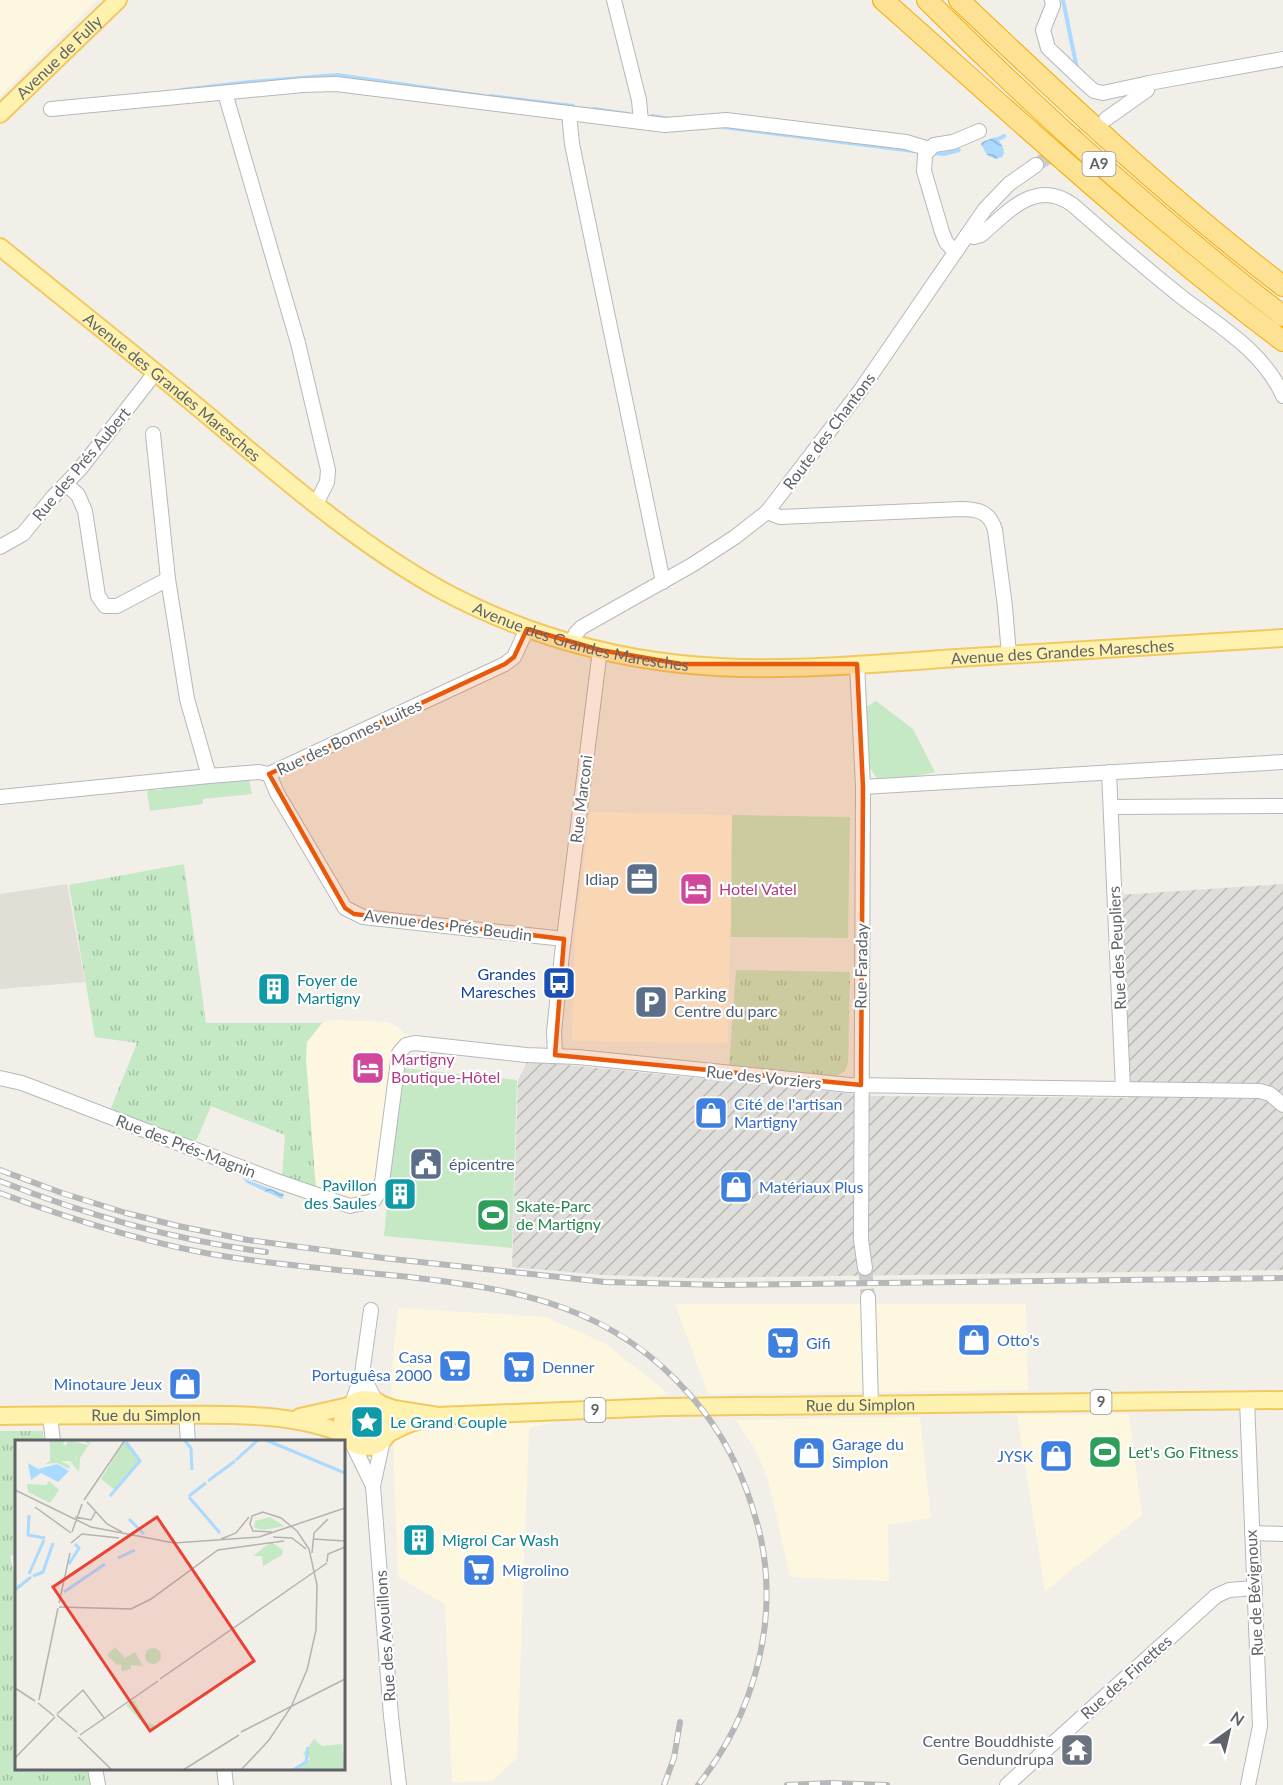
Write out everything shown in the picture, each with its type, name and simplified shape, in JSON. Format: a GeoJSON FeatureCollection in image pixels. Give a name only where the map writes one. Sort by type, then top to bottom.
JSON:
{"type":"FeatureCollection","features":[{"type":"Feature","properties":{"kind":"highway"},"geometry":{"type":"LineString","coordinates":[[883,0],[1102,193]]}},
{"type":"Feature","properties":{"kind":"highway","name":"A9"},"geometry":{"type":"LineString","coordinates":[[900,0],[1102,193],[1224,296],[1283,341]]}},
{"type":"Feature","properties":{"kind":"highway","name":"A9"},"geometry":{"type":"LineString","coordinates":[[927,0],[1006,79],[1098,164],[1192,244],[1283,316]]}},
{"type":"Feature","properties":{"kind":"highway"},"geometry":{"type":"LineString","coordinates":[[959,0],[1060,96],[1155,180],[1283,286]]}},
{"type":"Feature","properties":{"kind":"highway"},"geometry":{"type":"LineString","coordinates":[[970,0],[1060,96]]}},
{"type":"Feature","properties":{"kind":"main road","name":"Avenue de Fully"},"geometry":{"type":"LineString","coordinates":[[0,114],[118,0]]}},
{"type":"Feature","properties":{"kind":"main road","name":"Avenue des Grandes Maresches"},"geometry":{"type":"LineString","coordinates":[[0,247],[316,504],[374,547],[446,592],[527,629],[600,650],[650,660],[715,666],[768,667],[857,664],[1283,638]]}},
{"type":"Feature","properties":{"kind":"main road","name":"9"},"geometry":{"type":"LineString","coordinates":[[351,1405],[364,1400],[378,1403]]}},
{"type":"Feature","properties":{"kind":"main road","name":"Rue du Simplon"},"geometry":{"type":"LineString","coordinates":[[378,1403],[407,1412],[438,1416],[663,1407],[1283,1400]]}},
{"type":"Feature","properties":{"kind":"main road"},"geometry":{"type":"LineString","coordinates":[[378,1403],[387,1412],[389,1419],[385,1437]]}},
{"type":"Feature","properties":{"kind":"main road","name":"Rue du Simplon"},"geometry":{"type":"LineString","coordinates":[[0,1416],[186,1415],[290,1418],[326,1413],[351,1405]]}},
{"type":"Feature","properties":{"kind":"main road"},"geometry":{"type":"LineString","coordinates":[[348,1438],[342,1419],[351,1405]]}},
{"type":"Feature","properties":{"kind":"main road","name":"Rue du Simplon"},"geometry":{"type":"LineString","coordinates":[[385,1437],[408,1424],[438,1416]]}},
{"type":"Feature","properties":{"kind":"main road","name":"Rue du Simplon"},"geometry":{"type":"LineString","coordinates":[[290,1418],[325,1426],[348,1438]]}},
{"type":"Feature","properties":{"kind":"main road","name":"9"},"geometry":{"type":"LineString","coordinates":[[348,1438],[359,1446],[369,1447],[385,1437]]}},
{"type":"Feature","properties":{"kind":"street"},"geometry":{"type":"LineString","coordinates":[[614,0],[639,100],[641,122]]}},
{"type":"Feature","properties":{"kind":"street"},"geometry":{"type":"LineString","coordinates":[[1052,0],[1053,5],[1043,30],[1048,48],[1094,91],[1103,93],[1283,59]]}},
{"type":"Feature","properties":{"kind":"street"},"geometry":{"type":"LineString","coordinates":[[1106,119],[1148,90],[1149,83]]}},
{"type":"Feature","properties":{"kind":"street"},"geometry":{"type":"LineString","coordinates":[[51,109],[303,85],[336,84],[641,122],[674,125],[716,120],[753,122],[906,142],[928,149]]}},
{"type":"Feature","properties":{"kind":"street"},"geometry":{"type":"LineString","coordinates":[[225,93],[298,343],[328,470],[327,482],[316,504]]}},
{"type":"Feature","properties":{"kind":"street"},"geometry":{"type":"LineString","coordinates":[[569,113],[574,153],[663,582]]}},
{"type":"Feature","properties":{"kind":"street"},"geometry":{"type":"LineString","coordinates":[[956,252],[944,238],[927,186],[923,160],[928,149],[934,145],[953,142],[979,131]]}},
{"type":"Feature","properties":{"kind":"street","name":"Route des Chantons"},"geometry":{"type":"LineString","coordinates":[[573,642],[576,633],[582,627],[663,582],[735,537],[767,512],[860,391],[967,235],[996,197],[1017,177],[1036,165]]}},
{"type":"Feature","properties":{"kind":"street"},"geometry":{"type":"LineString","coordinates":[[967,235],[974,237],[981,235],[1032,196],[1043,194],[1062,198],[1189,303],[1255,354],[1271,374],[1283,396]]}},
{"type":"Feature","properties":{"kind":"street","name":"Rue des Prés Aubert"},"geometry":{"type":"LineString","coordinates":[[0,547],[23,534],[80,469],[155,373]]}},
{"type":"Feature","properties":{"kind":"street"},"geometry":{"type":"LineString","coordinates":[[153,434],[168,579],[188,699],[209,776]]}},
{"type":"Feature","properties":{"kind":"street"},"geometry":{"type":"LineString","coordinates":[[66,484],[78,495],[85,511],[98,596],[105,606],[117,606],[168,579]]}},
{"type":"Feature","properties":{"kind":"street"},"geometry":{"type":"LineString","coordinates":[[767,512],[780,517],[961,509],[983,512],[990,519],[995,530],[1009,655]]}},
{"type":"Feature","properties":{"kind":"street","name":"Rue des Bonnes Luites"},"geometry":{"type":"LineString","coordinates":[[0,796],[209,776],[259,772],[269,774],[505,664],[514,657],[527,629]]}},
{"type":"Feature","properties":{"kind":"street","name":"Rue Marconi"},"geometry":{"type":"LineString","coordinates":[[555,1055],[554,1032],[564,939],[600,650]]}},
{"type":"Feature","properties":{"kind":"street","name":"Rue Faraday"},"geometry":{"type":"LineString","coordinates":[[857,664],[863,787],[861,1240],[864,1268]]}},
{"type":"Feature","properties":{"kind":"street"},"geometry":{"type":"LineString","coordinates":[[863,787],[1283,762]]}},
{"type":"Feature","properties":{"kind":"street","name":"Rue des Peupliers"},"geometry":{"type":"LineString","coordinates":[[1109,772],[1123,1089]]}},
{"type":"Feature","properties":{"kind":"street","name":"Avenue des Prés Beudin"},"geometry":{"type":"LineString","coordinates":[[269,774],[277,793],[345,908],[354,914],[363,917],[564,939]]}},
{"type":"Feature","properties":{"kind":"street"},"geometry":{"type":"LineString","coordinates":[[1111,807],[1283,806]]}},
{"type":"Feature","properties":{"kind":"street","name":"Rue des Vorziers"},"geometry":{"type":"LineString","coordinates":[[373,1201],[381,1190],[399,1053],[406,1045],[415,1043],[821,1083],[1260,1090],[1270,1094],[1283,1105]]}},
{"type":"Feature","properties":{"kind":"street","name":"Rue des Prés-Magnin"},"geometry":{"type":"LineString","coordinates":[[0,1078],[22,1083],[274,1180],[350,1206],[373,1201]]}},
{"type":"Feature","properties":{"kind":"street"},"geometry":{"type":"LineString","coordinates":[[868,1297],[871,1404]]}},
{"type":"Feature","properties":{"kind":"street"},"geometry":{"type":"LineString","coordinates":[[351,1405],[362,1374],[371,1310]]}},
{"type":"Feature","properties":{"kind":"street"},"geometry":{"type":"LineString","coordinates":[[362,1374],[378,1403]]}},
{"type":"Feature","properties":{"kind":"street","name":"Rue de Bévignoux"},"geometry":{"type":"LineString","coordinates":[[1247,1400],[1260,1726],[1248,1785]]}},
{"type":"Feature","properties":{"kind":"street"},"geometry":{"type":"LineString","coordinates":[[50,1415],[53,1440]]}},
{"type":"Feature","properties":{"kind":"street"},"geometry":{"type":"LineString","coordinates":[[186,1415],[188,1440]]}},
{"type":"Feature","properties":{"kind":"street","name":"Rue des Avouillons"},"geometry":{"type":"LineString","coordinates":[[385,1437],[373,1486],[390,1716],[399,1785]]}},
{"type":"Feature","properties":{"kind":"street","name":"Rue des Avouillons"},"geometry":{"type":"LineString","coordinates":[[348,1438],[373,1486]]}},
{"type":"Feature","properties":{"kind":"street"},"geometry":{"type":"LineString","coordinates":[[1252,1533],[1283,1534]]}},
{"type":"Feature","properties":{"kind":"street","name":"Rue des Finettes"},"geometry":{"type":"LineString","coordinates":[[1007,1785],[1215,1596],[1229,1590],[1255,1587]]}},
{"type":"Feature","properties":{"kind":"street"},"geometry":{"type":"LineString","coordinates":[[95,1770],[98,1785]]}},
{"type":"Feature","properties":{"kind":"street"},"geometry":{"type":"LineString","coordinates":[[224,1770],[226,1785]]}},
{"type":"Feature","properties":{"kind":"highlighted area"},"geometry":{"type":"Polygon","coordinates":[[[527,629],[600,650],[681,664],[857,664],[863,787],[861,1085],[555,1055],[564,939],[354,914],[345,908],[269,774],[505,664],[514,657],[527,629]]]}},
{"type":"Feature","properties":{"kind":"shaded area"},"geometry":{"type":"Polygon","coordinates":[[[0,0],[97,0],[0,96],[0,0]]]}},
{"type":"Feature","properties":{"kind":"shaded area"},"geometry":{"type":"Polygon","coordinates":[[[590,812],[732,815],[728,1043],[572,1041],[575,935],[590,812]]]}},
{"type":"Feature","properties":{"kind":"shaded area"},"geometry":{"type":"Polygon","coordinates":[[[67,884],[85,982],[0,989],[0,894],[67,884]]]}},
{"type":"Feature","properties":{"kind":"shaded area"},"geometry":{"type":"Polygon","coordinates":[[[1283,884],[1283,1270],[690,1278],[603,1275],[512,1267],[518,1080],[528,1061],[874,1096],[1128,1098],[1119,895],[1283,884]]]}},
{"type":"Feature","properties":{"kind":"shaded area"},"geometry":{"type":"Polygon","coordinates":[[[332,1020],[387,1022],[409,1036],[395,1044],[391,1057],[377,1185],[372,1196],[352,1201],[316,1190],[306,1059],[307,1042],[322,1023],[332,1020]]]}},
{"type":"Feature","properties":{"kind":"shaded area"},"geometry":{"type":"Polygon","coordinates":[[[675,1304],[1026,1304],[1028,1390],[708,1394],[675,1304]]]}},
{"type":"Feature","properties":{"kind":"shaded area"},"geometry":{"type":"Polygon","coordinates":[[[398,1308],[546,1317],[606,1344],[669,1394],[529,1428],[517,1758],[492,1781],[452,1782],[445,1604],[398,1577],[391,1381],[398,1308]]]}},
{"type":"Feature","properties":{"kind":"shaded area"},"geometry":{"type":"Polygon","coordinates":[[[1129,1414],[1142,1515],[1045,1591],[1017,1415],[1129,1414]]]}},
{"type":"Feature","properties":{"kind":"shaded area"},"geometry":{"type":"Polygon","coordinates":[[[920,1417],[931,1518],[888,1525],[889,1581],[790,1577],[768,1479],[756,1451],[736,1420],[920,1417]]]}},
{"type":"Feature","properties":{"kind":"green space"},"geometry":{"type":"Polygon","coordinates":[[[876,701],[913,729],[935,772],[884,783],[876,777],[868,765],[866,707],[876,701]]]}},
{"type":"Feature","properties":{"kind":"green space"},"geometry":{"type":"Polygon","coordinates":[[[249,779],[252,794],[203,799],[203,804],[150,811],[147,792],[151,788],[162,790],[162,787],[249,779]]]}},
{"type":"Feature","properties":{"kind":"green space"},"geometry":{"type":"Polygon","coordinates":[[[732,815],[850,817],[848,938],[731,937],[732,815]]]}},
{"type":"Feature","properties":{"kind":"green space"},"geometry":{"type":"Polygon","coordinates":[[[184,864],[206,1023],[322,1023],[307,1042],[306,1059],[316,1190],[282,1178],[285,1135],[211,1106],[194,1146],[109,1113],[137,1043],[95,1037],[69,885],[184,864]]]}},
{"type":"Feature","properties":{"kind":"green space"},"geometry":{"type":"Polygon","coordinates":[[[736,970],[850,972],[848,1063],[845,1071],[836,1076],[729,1067],[736,970]]]}},
{"type":"Feature","properties":{"kind":"green space"},"geometry":{"type":"Polygon","coordinates":[[[401,1068],[517,1080],[512,1248],[384,1236],[401,1068]]]}},
{"type":"Feature","properties":{"kind":"green space"},"geometry":{"type":"Polygon","coordinates":[[[367,1408],[373,1409],[381,1417],[381,1429],[373,1437],[367,1438],[361,1437],[353,1429],[352,1423],[353,1417],[361,1409],[367,1408]]]}},
{"type":"Feature","properties":{"kind":"green space"},"geometry":{"type":"Polygon","coordinates":[[[0,1431],[43,1431],[44,1440],[15,1440],[15,1555],[10,1556],[15,1578],[15,1770],[38,1770],[39,1772],[90,1770],[92,1785],[0,1785],[0,1431]]]}},
{"type":"Feature","properties":{"kind":"water"},"geometry":{"type":"Polygon","coordinates":[[[996,137],[1004,152],[1002,157],[995,159],[987,155],[981,144],[996,137]]]}},
{"type":"Feature","properties":{"kind":"water"},"geometry":{"type":"Polygon","coordinates":[[[242,1178],[284,1194],[282,1199],[247,1183],[242,1178]]]}},
{"type":"Feature","properties":{"kind":"waterway"},"geometry":{"type":"LineString","coordinates":[[1063,0],[1077,69]]}},
{"type":"Feature","properties":{"kind":"waterway"},"geometry":{"type":"LineString","coordinates":[[181,90],[337,75],[483,96]]}},
{"type":"Feature","properties":{"kind":"waterway"},"geometry":{"type":"LineString","coordinates":[[490,96],[573,106]]}},
{"type":"Feature","properties":{"kind":"waterway"},"geometry":{"type":"LineString","coordinates":[[594,109],[628,114]]}},
{"type":"Feature","properties":{"kind":"waterway"},"geometry":{"type":"LineString","coordinates":[[652,116],[670,119]]}},
{"type":"Feature","properties":{"kind":"waterway"},"geometry":{"type":"LineString","coordinates":[[723,127],[914,151]]}},
{"type":"Feature","properties":{"kind":"waterway"},"geometry":{"type":"LineString","coordinates":[[998,139],[1004,136]]}},
{"type":"Feature","properties":{"kind":"waterway"},"geometry":{"type":"LineString","coordinates":[[932,153],[944,154],[959,150]]}},
{"type":"Feature","properties":{"kind":"tunnel"},"geometry":{"type":"LineString","coordinates":[[1036,165],[1102,122]]}},
{"type":"Feature","properties":{"kind":"tunnel"},"geometry":{"type":"LineString","coordinates":[[865,1268],[868,1297]]}},
{"type":"Feature","properties":{"kind":"railway"},"geometry":{"type":"LineString","coordinates":[[0,1170],[126,1213],[248,1240],[383,1258],[605,1282],[722,1285],[1283,1278]]}},
{"type":"Feature","properties":{"kind":"railway"},"geometry":{"type":"LineString","coordinates":[[0,1181],[65,1205],[131,1225],[198,1241],[266,1252]]}},
{"type":"Feature","properties":{"kind":"railway"},"geometry":{"type":"LineString","coordinates":[[0,1193],[113,1231],[200,1252],[274,1263],[450,1282],[527,1297],[596,1322],[629,1341],[660,1365],[703,1411],[735,1462],[756,1519],[766,1572],[763,1637],[756,1669],[733,1730],[698,1785]]}},
{"type":"Feature","properties":{"kind":"railway"},"geometry":{"type":"LineString","coordinates":[[664,1785],[674,1758],[680,1722]]}},
{"type":"Feature","properties":{"kind":"railway"},"geometry":{"type":"LineString","coordinates":[[787,1785],[830,1783],[887,1785]]}},
{"type":"Feature","properties":{"kind":"place","name":"Idiap"},"geometry":{"type":"Point","coordinates":[642,879]}},
{"type":"Feature","properties":{"kind":"place","name":"Hotel Vatel"},"geometry":{"type":"Point","coordinates":[696,889]}},
{"type":"Feature","properties":{"kind":"place","name":"Grandes Maresches"},"geometry":{"type":"Point","coordinates":[559,983]}},
{"type":"Feature","properties":{"kind":"place","name":"Foyer de Martigny"},"geometry":{"type":"Point","coordinates":[274,989]}},
{"type":"Feature","properties":{"kind":"place","name":"Parking Centre du parc"},"geometry":{"type":"Point","coordinates":[651,1002]}},
{"type":"Feature","properties":{"kind":"place","name":"Martigny Boutique-Hôtel"},"geometry":{"type":"Point","coordinates":[368,1068]}},
{"type":"Feature","properties":{"kind":"place","name":"Cité de l'artisan Martigny"},"geometry":{"type":"Point","coordinates":[711,1113]}},
{"type":"Feature","properties":{"kind":"place","name":"épicentre"},"geometry":{"type":"Point","coordinates":[426,1164]}},
{"type":"Feature","properties":{"kind":"place","name":"Matériaux Plus"},"geometry":{"type":"Point","coordinates":[736,1187]}},
{"type":"Feature","properties":{"kind":"place","name":"Pavillon des Saules"},"geometry":{"type":"Point","coordinates":[400,1194]}},
{"type":"Feature","properties":{"kind":"place","name":"Skate-Parc de Martigny"},"geometry":{"type":"Point","coordinates":[493,1215]}},
{"type":"Feature","properties":{"kind":"place","name":"Otto's"},"geometry":{"type":"Point","coordinates":[974,1340]}},
{"type":"Feature","properties":{"kind":"place","name":"Gifi"},"geometry":{"type":"Point","coordinates":[783,1343]}},
{"type":"Feature","properties":{"kind":"place","name":"Casa Portuguêsa 2000"},"geometry":{"type":"Point","coordinates":[455,1366]}},
{"type":"Feature","properties":{"kind":"place","name":"Denner"},"geometry":{"type":"Point","coordinates":[519,1367]}},
{"type":"Feature","properties":{"kind":"place","name":"Minotaure Jeux"},"geometry":{"type":"Point","coordinates":[185,1384]}},
{"type":"Feature","properties":{"kind":"place","name":"Le Grand Couple"},"geometry":{"type":"Point","coordinates":[367,1422]}},
{"type":"Feature","properties":{"kind":"place","name":"Let's Go Fitness"},"geometry":{"type":"Point","coordinates":[1105,1452]}},
{"type":"Feature","properties":{"kind":"place","name":"Garage du Simplon"},"geometry":{"type":"Point","coordinates":[809,1453]}},
{"type":"Feature","properties":{"kind":"place","name":"JYSK"},"geometry":{"type":"Point","coordinates":[1056,1456]}},
{"type":"Feature","properties":{"kind":"place","name":"Migrol Car Wash"},"geometry":{"type":"Point","coordinates":[419,1540]}},
{"type":"Feature","properties":{"kind":"place","name":"Migrolino"},"geometry":{"type":"Point","coordinates":[479,1570]}},
{"type":"Feature","properties":{"kind":"place","name":"Centre Bouddhiste Gendundrupa"},"geometry":{"type":"Point","coordinates":[1077,1750]}}]}
